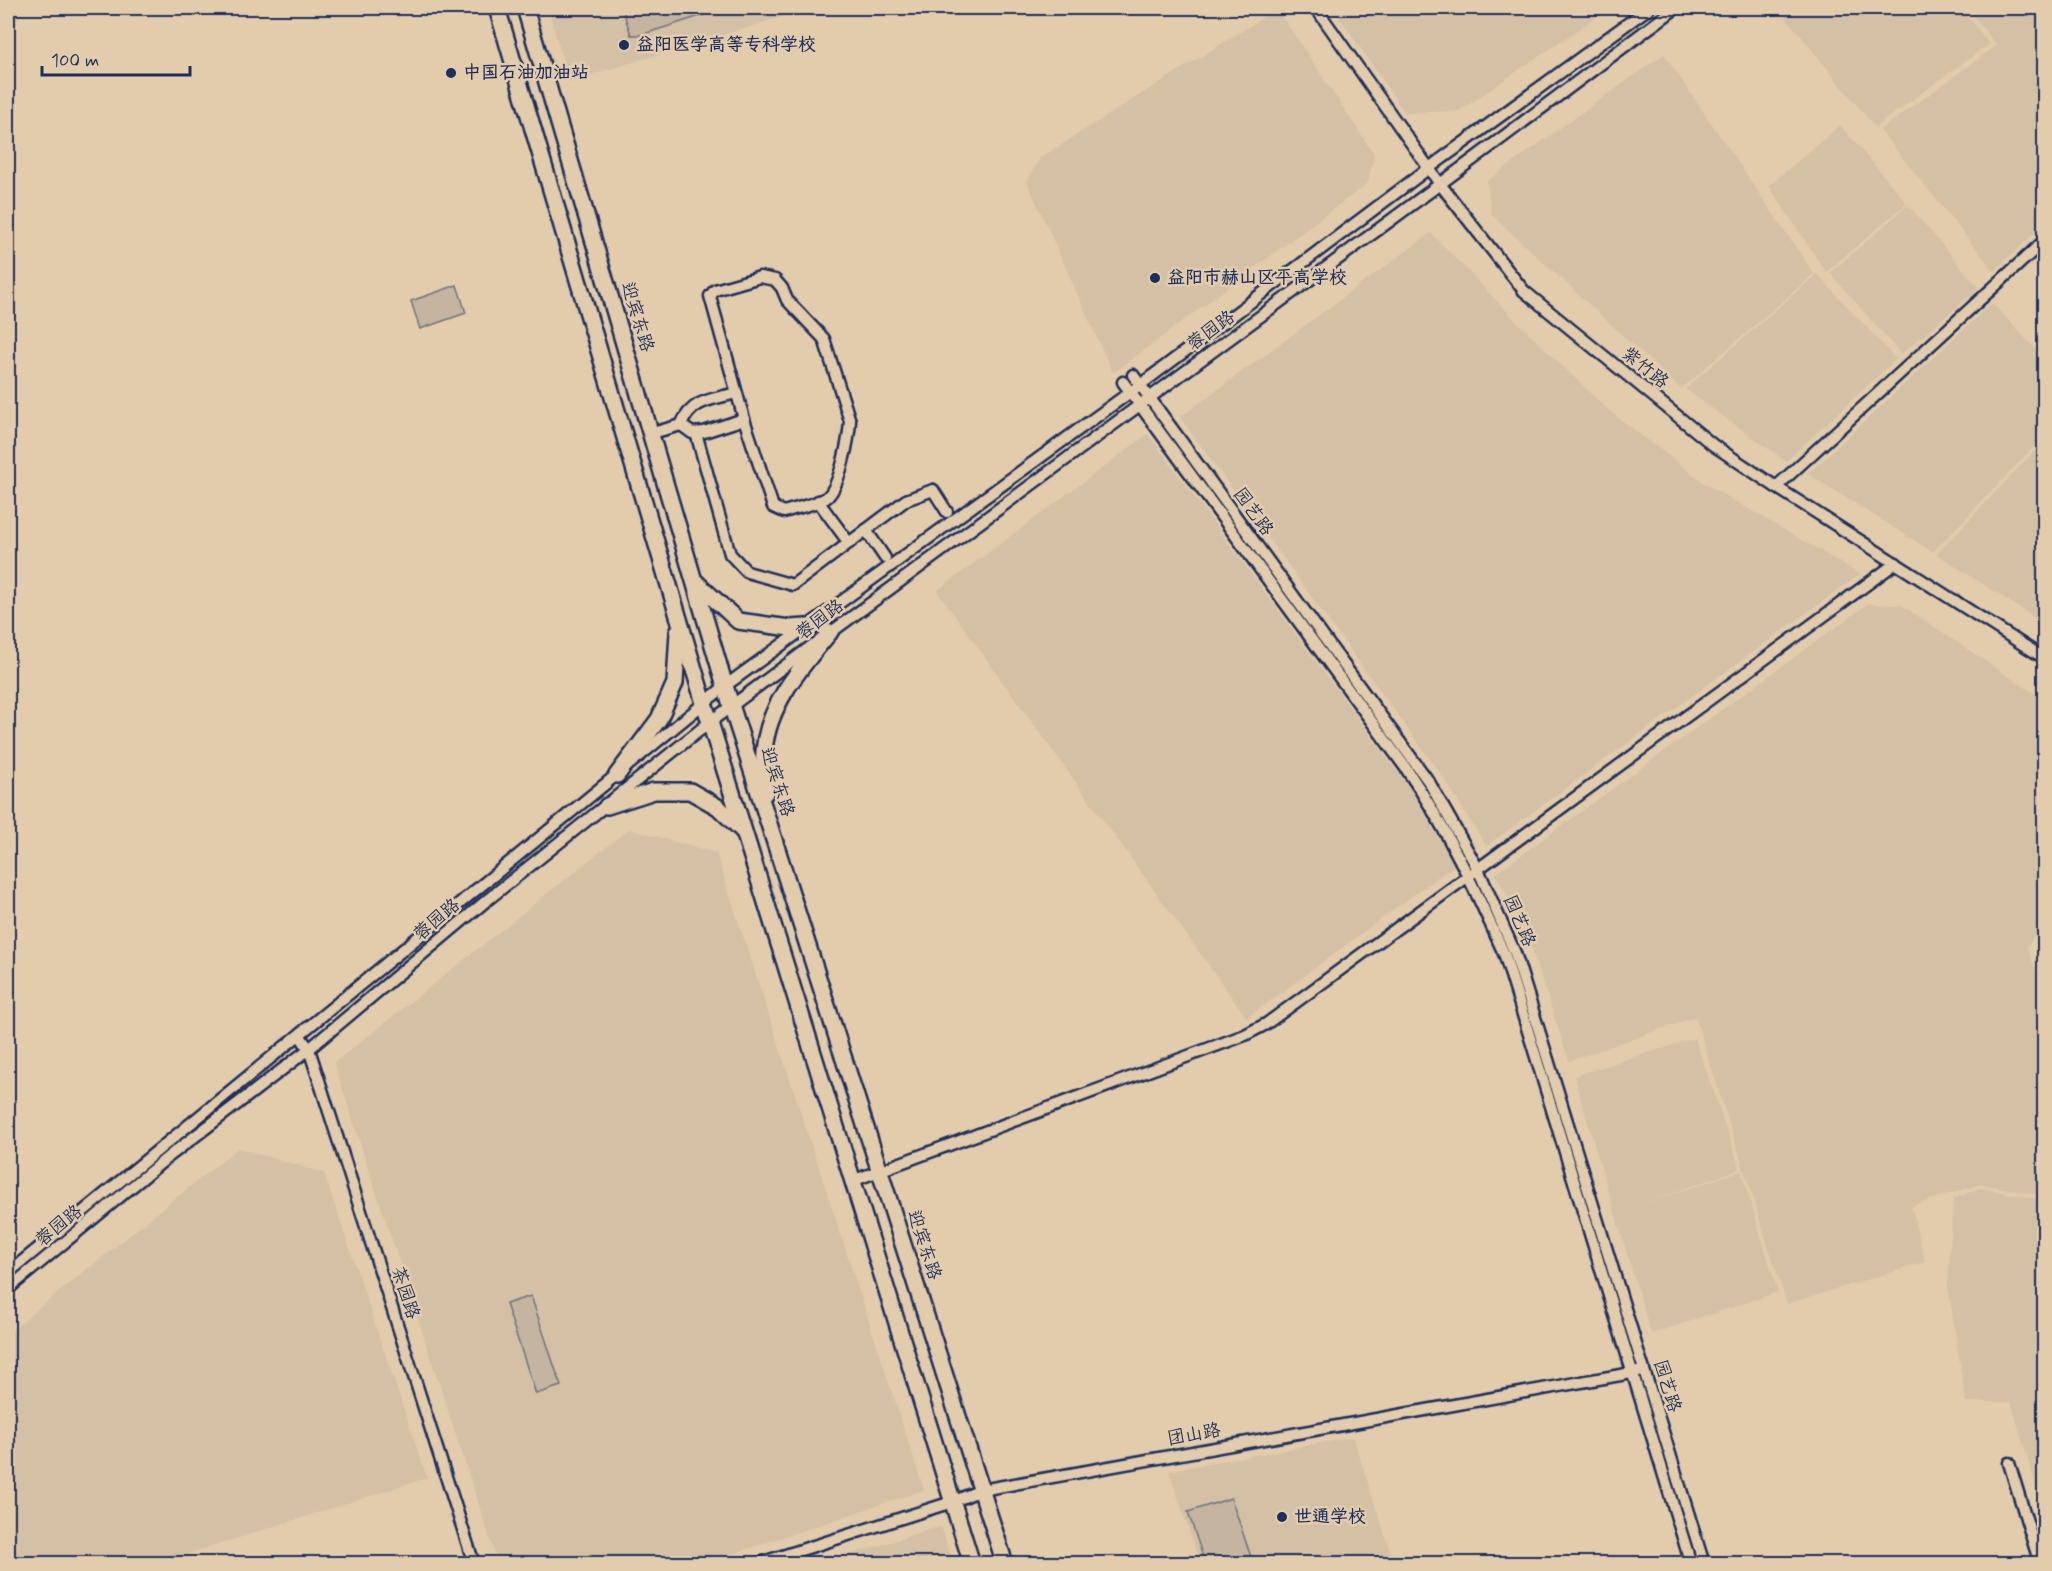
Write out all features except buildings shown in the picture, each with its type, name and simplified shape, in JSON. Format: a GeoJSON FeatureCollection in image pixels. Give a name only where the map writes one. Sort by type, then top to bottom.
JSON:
{"type":"FeatureCollection","features":[{"type":"Feature","properties":{"kind":"highway"},"geometry":{"type":"LineString","coordinates":[[497,8],[704,703],[972,1563]]}},
{"type":"Feature","properties":{"kind":"highway","name":"迎宾东路"},"geometry":{"type":"LineString","coordinates":[[525,8],[725,686],[1005,1563]]}},
{"type":"Feature","properties":{"kind":"highway"},"geometry":{"type":"LineString","coordinates":[[532,123],[557,114]]}},
{"type":"Feature","properties":{"kind":"highway"},"geometry":{"type":"LineString","coordinates":[[663,567],[689,560]]}},
{"type":"Feature","properties":{"kind":"highway"},"geometry":{"type":"LineString","coordinates":[[696,582],[738,621],[790,628],[806,627]]}},
{"type":"Feature","properties":{"kind":"highway"},"geometry":{"type":"LineString","coordinates":[[617,775],[659,719],[675,683],[679,620]]}},
{"type":"Feature","properties":{"kind":"highway"},"geometry":{"type":"LineString","coordinates":[[766,811],[764,751],[773,714],[796,673],[830,632]]}},
{"type":"Feature","properties":{"kind":"highway"},"geometry":{"type":"LineString","coordinates":[[607,806],[654,792],[690,791],[718,807],[744,833]]}},
{"type":"Feature","properties":{"kind":"highway"},"geometry":{"type":"LineString","coordinates":[[744,833],[771,827]]}},
{"type":"Feature","properties":{"kind":"street","name":"紫竹路"},"geometry":{"type":"LineString","coordinates":[[1316,8],[1440,184],[1524,291],[1713,445],[2044,658]]}},
{"type":"Feature","properties":{"kind":"street","name":"蓉园路"},"geometry":{"type":"LineString","coordinates":[[8,1273],[725,686],[1140,385],[1429,168],[1649,8]]}},
{"type":"Feature","properties":{"kind":"street","name":"蓉园路"},"geometry":{"type":"LineString","coordinates":[[8,1289],[168,1157],[309,1049],[486,901],[710,722],[1676,8]]}},
{"type":"Feature","properties":{"kind":"street"},"geometry":{"type":"LineString","coordinates":[[1776,487],[2044,241]]}},
{"type":"Feature","properties":{"kind":"street"},"geometry":{"type":"LineString","coordinates":[[760,277],[775,280],[782,288],[787,300],[824,339],[850,421],[835,485],[826,498],[784,512],[773,507],[744,419],[710,297],[715,290],[760,277]]}},
{"type":"Feature","properties":{"kind":"street","name":"园艺路"},"geometry":{"type":"LineString","coordinates":[[1133,375],[1429,782],[1515,952],[1704,1563]]}},
{"type":"Feature","properties":{"kind":"street","name":"园艺路"},"geometry":{"type":"LineString","coordinates":[[1123,382],[1405,766],[1473,872],[1505,956],[1691,1563]]}},
{"type":"Feature","properties":{"kind":"street"},"geometry":{"type":"LineString","coordinates":[[681,425],[686,414],[694,405],[736,393]]}},
{"type":"Feature","properties":{"kind":"street"},"geometry":{"type":"LineString","coordinates":[[681,425],[692,433],[696,433],[744,419]]}},
{"type":"Feature","properties":{"kind":"street"},"geometry":{"type":"LineString","coordinates":[[652,433],[681,425]]}},
{"type":"Feature","properties":{"kind":"street"},"geometry":{"type":"LineString","coordinates":[[696,433],[730,554],[747,572],[793,585],[906,500],[933,490],[947,512]]}},
{"type":"Feature","properties":{"kind":"street"},"geometry":{"type":"LineString","coordinates":[[818,501],[849,543]]}},
{"type":"Feature","properties":{"kind":"street"},"geometry":{"type":"LineString","coordinates":[[866,530],[885,558]]}},
{"type":"Feature","properties":{"kind":"street"},"geometry":{"type":"LineString","coordinates":[[852,1181],[1245,1035],[1266,1024],[1896,563]]}},
{"type":"Feature","properties":{"kind":"street","name":"茶园路"},"geometry":{"type":"LineString","coordinates":[[300,1036],[309,1049],[474,1563]]}},
{"type":"Feature","properties":{"kind":"street","name":"团山路"},"geometry":{"type":"LineString","coordinates":[[757,1563],[952,1502],[981,1490],[1645,1371]]}},
{"type":"Feature","properties":{"kind":"street"},"geometry":{"type":"LineString","coordinates":[[2009,1463],[2040,1563]]}},
{"type":"Feature","properties":{"kind":"shaded area","name":"益阳医学高等专科学校"},"geometry":{"type":"Polygon","coordinates":[[[548,8],[811,8],[569,82],[548,8]]]}},
{"type":"Feature","properties":{"kind":"shaded area"},"geometry":{"type":"Polygon","coordinates":[[[622,8],[725,8],[641,35],[631,35],[622,8]]]}},
{"type":"Feature","properties":{"kind":"shaded area"},"geometry":{"type":"Polygon","coordinates":[[[1333,8],[1609,8],[1459,111],[1405,113],[1333,8]]]}},
{"type":"Feature","properties":{"kind":"shaded area"},"geometry":{"type":"Polygon","coordinates":[[[1778,8],[1962,8],[1989,44],[1875,127],[1778,8]]]}},
{"type":"Feature","properties":{"kind":"shaded area"},"geometry":{"type":"Polygon","coordinates":[[[1968,8],[2044,8],[2044,224],[1994,271],[1880,130],[1996,46],[1968,8]]]}},
{"type":"Feature","properties":{"kind":"shaded area","name":"益阳市赫山区平高学校"},"geometry":{"type":"Polygon","coordinates":[[[1277,9],[1374,154],[1368,183],[1113,373],[1027,182],[1040,158],[1277,9]]]}},
{"type":"Feature","properties":{"kind":"shaded area"},"geometry":{"type":"Polygon","coordinates":[[[1664,54],[1814,274],[1681,389],[1491,214],[1487,181],[1664,54]]]}},
{"type":"Feature","properties":{"kind":"shaded area"},"geometry":{"type":"Polygon","coordinates":[[[1840,125],[1907,203],[1826,272],[1769,186],[1840,125]]]}},
{"type":"Feature","properties":{"kind":"shaded area"},"geometry":{"type":"Polygon","coordinates":[[[1908,205],[1979,288],[1901,354],[1830,273],[1908,205]]]}},
{"type":"Feature","properties":{"kind":"shaded area"},"geometry":{"type":"Polygon","coordinates":[[[1431,233],[1517,322],[1609,411],[1707,485],[1860,574],[1486,846],[1443,777],[1180,417],[1431,233]]]}},
{"type":"Feature","properties":{"kind":"shaded area"},"geometry":{"type":"Polygon","coordinates":[[[1817,274],[1896,359],[1786,461],[1685,389],[1817,274]]]}},
{"type":"Feature","properties":{"kind":"shaded area"},"geometry":{"type":"Polygon","coordinates":[[[457,285],[466,313],[420,329],[411,301],[457,285]]]}},
{"type":"Feature","properties":{"kind":"shaded area"},"geometry":{"type":"Polygon","coordinates":[[[1992,303],[2044,358],[2044,436],[1933,552],[1808,474],[1992,303]]]}},
{"type":"Feature","properties":{"kind":"shaded area"},"geometry":{"type":"Polygon","coordinates":[[[1148,434],[1410,789],[1454,865],[1247,1018],[937,591],[1148,434]]]}},
{"type":"Feature","properties":{"kind":"shaded area"},"geometry":{"type":"Polygon","coordinates":[[[2044,441],[2044,624],[1937,554],[2044,441]]]}},
{"type":"Feature","properties":{"kind":"shaded area"},"geometry":{"type":"Polygon","coordinates":[[[1868,604],[1901,605],[2044,700],[2044,921],[2027,947],[2044,992],[2044,1196],[1980,1184],[1911,1206],[1925,1262],[1787,1304],[1695,1017],[1569,1061],[1521,917],[1495,874],[1868,604]]]}},
{"type":"Feature","properties":{"kind":"shaded area"},"geometry":{"type":"Polygon","coordinates":[[[629,829],[716,853],[924,1490],[705,1563],[498,1563],[334,1063],[629,829]]]}},
{"type":"Feature","properties":{"kind":"shaded area"},"geometry":{"type":"Polygon","coordinates":[[[1695,1038],[1740,1169],[1634,1207],[1741,1171],[1778,1292],[1651,1334],[1574,1076],[1695,1038]]]}},
{"type":"Feature","properties":{"kind":"shaded area"},"geometry":{"type":"Polygon","coordinates":[[[238,1148],[324,1173],[427,1478],[159,1563],[8,1563],[8,1333],[238,1148]]]}},
{"type":"Feature","properties":{"kind":"shaded area"},"geometry":{"type":"Polygon","coordinates":[[[1980,1188],[2044,1200],[2044,1513],[2011,1402],[1966,1402],[1948,1286],[1953,1199],[1980,1188]]]}},
{"type":"Feature","properties":{"kind":"shaded area"},"geometry":{"type":"Polygon","coordinates":[[[531,1296],[561,1386],[536,1394],[506,1304],[531,1296]]]}},
{"type":"Feature","properties":{"kind":"shaded area","name":"世通学校"},"geometry":{"type":"Polygon","coordinates":[[[1353,1437],[1394,1563],[1200,1563],[1169,1471],[1353,1437]]]}},
{"type":"Feature","properties":{"kind":"shaded area"},"geometry":{"type":"Polygon","coordinates":[[[1231,1498],[1253,1563],[1205,1563],[1188,1512],[1231,1498]]]}},
{"type":"Feature","properties":{"kind":"shaded area"},"geometry":{"type":"Polygon","coordinates":[[[941,1526],[953,1563],[823,1563],[941,1526]]]}},
{"type":"Feature","properties":{"kind":"place","name":"益阳医学高等专科学校"},"geometry":{"type":"Point","coordinates":[624,45]}},
{"type":"Feature","properties":{"kind":"place","name":"中国石油加油站"},"geometry":{"type":"Point","coordinates":[451,73]}},
{"type":"Feature","properties":{"kind":"place","name":"益阳市赫山区平高学校"},"geometry":{"type":"Point","coordinates":[1155,278]}},
{"type":"Feature","properties":{"kind":"place","name":"世通学校"},"geometry":{"type":"Point","coordinates":[1282,1517]}}]}
